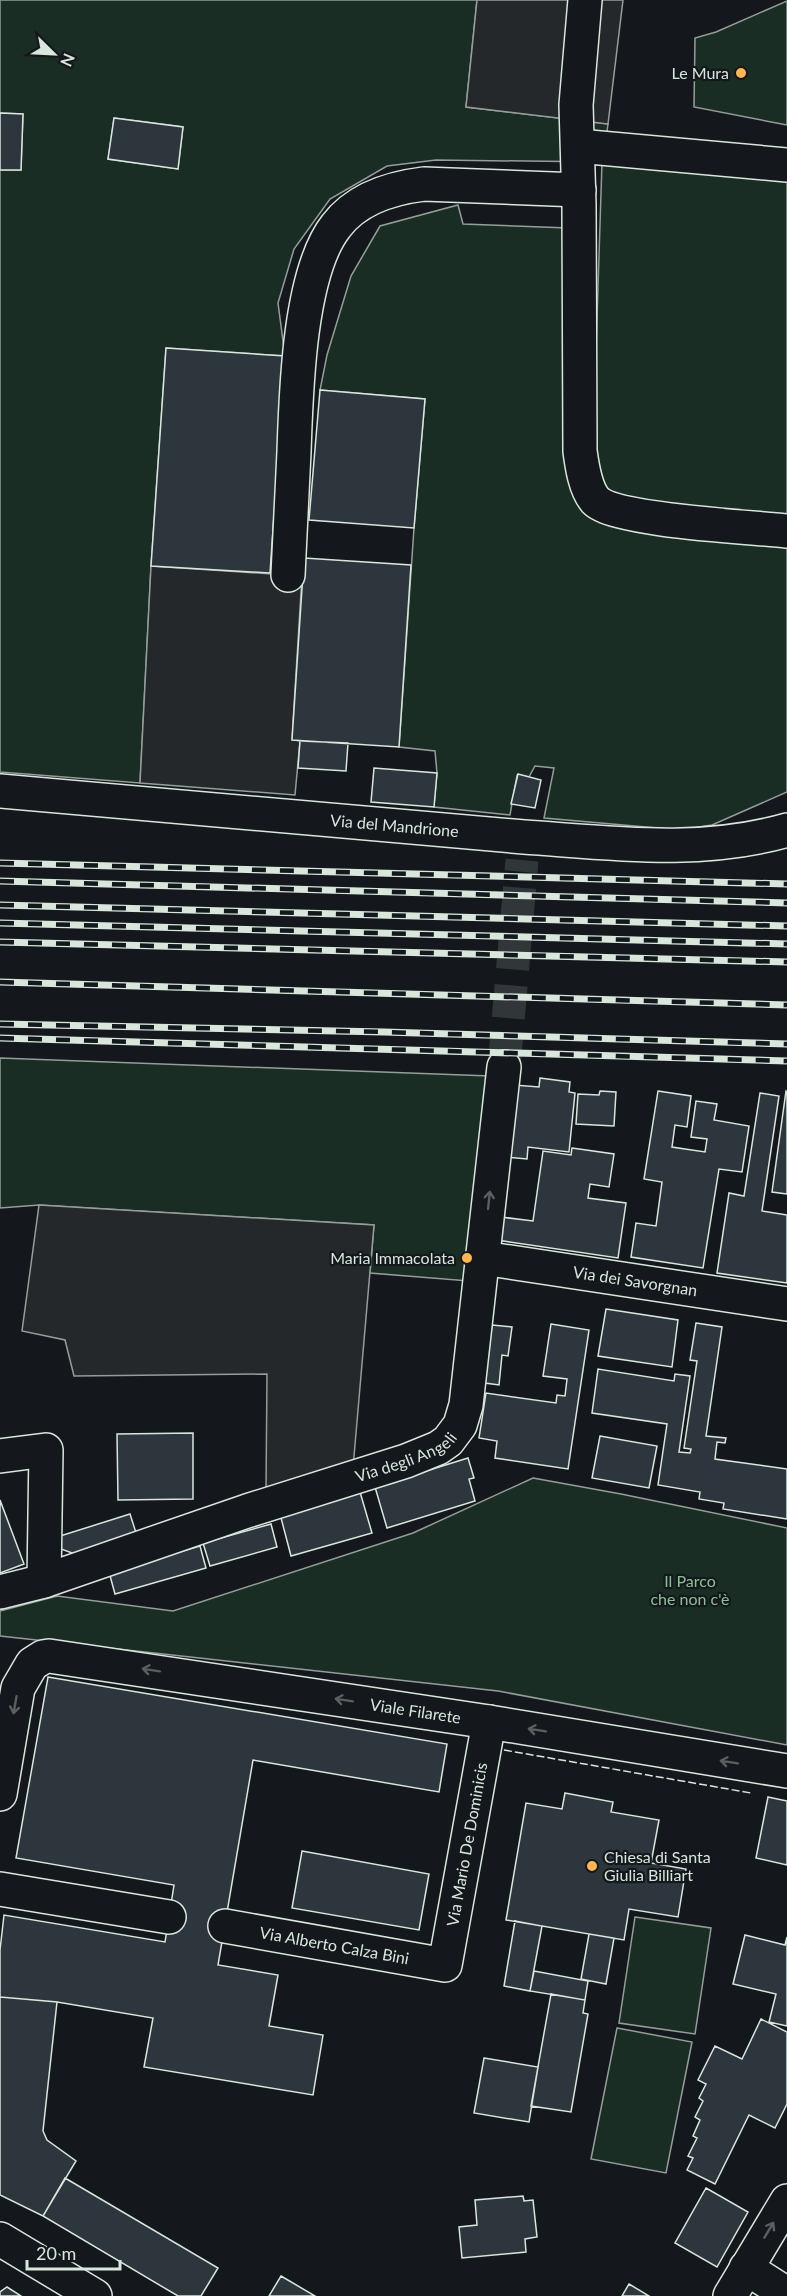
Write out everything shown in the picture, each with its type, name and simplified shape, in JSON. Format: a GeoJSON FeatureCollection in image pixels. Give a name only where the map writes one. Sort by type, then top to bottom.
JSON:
{"type":"FeatureCollection","features":[{"type":"Feature","properties":{"kind":"street"},"geometry":{"type":"LineString","coordinates":[[585,0],[576,105],[582,468],[594,498],[603,506],[614,510],[644,516],[787,531]]}},
{"type":"Feature","properties":{"kind":"street"},"geometry":{"type":"LineString","coordinates":[[578,146],[787,165]]}},
{"type":"Feature","properties":{"kind":"street"},"geometry":{"type":"LineString","coordinates":[[288,575],[300,352],[317,262],[336,225],[366,200],[406,186],[424,184],[579,190]]}},
{"type":"Feature","properties":{"kind":"street","name":"Via del Mandrione"},"geometry":{"type":"LineString","coordinates":[[0,791],[523,849],[709,845],[762,837],[787,830]]}},
{"type":"Feature","properties":{"kind":"street","name":"Via degli Angeli"},"geometry":{"type":"LineString","coordinates":[[0,1592],[44,1581],[247,1511],[406,1461],[444,1444],[456,1430],[465,1412],[504,1067]]}},
{"type":"Feature","properties":{"kind":"street","name":"Via dei Savorgnan"},"geometry":{"type":"LineString","coordinates":[[483,1258],[787,1304]]}},
{"type":"Feature","properties":{"kind":"street"},"geometry":{"type":"LineString","coordinates":[[0,1456],[46,1450],[44,1581]]}},
{"type":"Feature","properties":{"kind":"street","name":"Viale Filarete"},"geometry":{"type":"LineString","coordinates":[[0,1794],[18,1688],[32,1664],[43,1657],[57,1656],[489,1722],[787,1771]]}},
{"type":"Feature","properties":{"kind":"street","name":"Via Mario De Dominicis"},"geometry":{"type":"LineString","coordinates":[[445,1965],[489,1722]]}},
{"type":"Feature","properties":{"kind":"street"},"geometry":{"type":"LineString","coordinates":[[0,1889],[169,1917]]}},
{"type":"Feature","properties":{"kind":"street","name":"Via Alberto Calza Bini"},"geometry":{"type":"LineString","coordinates":[[225,1926],[445,1965]]}},
{"type":"Feature","properties":{"kind":"street"},"geometry":{"type":"LineString","coordinates":[[730,2296],[787,2201]]}},
{"type":"Feature","properties":{"kind":"street"},"geometry":{"type":"LineString","coordinates":[[0,2239],[95,2296]]}},
{"type":"Feature","properties":{"kind":"street"},"geometry":{"type":"LineString","coordinates":[[746,2268],[787,2294]]}},
{"type":"Feature","properties":{"kind":"green space"},"geometry":{"type":"Polygon","coordinates":[[[0,0],[477,0],[466,107],[608,124],[603,162],[787,178],[787,792],[712,825],[680,830],[544,818],[554,768],[535,766],[529,777],[517,775],[510,815],[434,807],[437,773],[435,751],[399,747],[425,399],[320,390],[327,355],[351,276],[380,226],[458,205],[463,224],[568,228],[591,507],[602,162],[436,160],[387,166],[330,199],[294,249],[278,303],[285,356],[166,348],[151,566],[140,783],[0,772],[0,170],[21,170],[23,114],[0,113],[0,0]],[[114,118],[108,159],[178,169],[183,127],[114,118]]]}},
{"type":"Feature","properties":{"kind":"green space","name":"Le Mura"},"geometry":{"type":"Polygon","coordinates":[[[787,1],[787,125],[694,107],[695,38],[716,32],[787,1]]]}},
{"type":"Feature","properties":{"kind":"green space"},"geometry":{"type":"Polygon","coordinates":[[[0,1058],[490,1076],[469,1281],[370,1273],[374,1225],[39,1205],[0,1208],[0,1058]]]}},
{"type":"Feature","properties":{"kind":"green space","name":"Il Parco che non c'è"},"geometry":{"type":"Polygon","coordinates":[[[533,1478],[787,1528],[787,1745],[498,1691],[0,1636],[0,1611],[57,1596],[173,1611],[413,1533],[533,1478]]]}},
{"type":"Feature","properties":{"kind":"green space"},"geometry":{"type":"Polygon","coordinates":[[[635,1917],[711,1928],[695,2034],[619,2023],[635,1917]]]}},
{"type":"Feature","properties":{"kind":"green space"},"geometry":{"type":"Polygon","coordinates":[[[617,2028],[692,2042],[666,2173],[591,2159],[617,2028]]]}},
{"type":"Feature","properties":{"kind":"shaded area"},"geometry":{"type":"Polygon","coordinates":[[[477,0],[623,0],[608,124],[466,107],[477,0]]]}},
{"type":"Feature","properties":{"kind":"shaded area"},"geometry":{"type":"Polygon","coordinates":[[[151,566],[302,576],[292,739],[300,741],[295,795],[140,783],[151,566]]]}},
{"type":"Feature","properties":{"kind":"shaded area"},"geometry":{"type":"Polygon","coordinates":[[[39,1205],[374,1225],[353,1468],[266,1490],[267,1374],[74,1376],[65,1340],[22,1331],[39,1205]]]}},
{"type":"Feature","properties":{"kind":"building"},"geometry":{"type":"Polygon","coordinates":[[[0,113],[23,114],[21,170],[0,170],[0,113]]]}},
{"type":"Feature","properties":{"kind":"building"},"geometry":{"type":"Polygon","coordinates":[[[114,118],[183,127],[178,169],[108,159],[114,118]]]}},
{"type":"Feature","properties":{"kind":"building"},"geometry":{"type":"Polygon","coordinates":[[[166,348],[285,356],[270,573],[151,566],[166,348]]]}},
{"type":"Feature","properties":{"kind":"building"},"geometry":{"type":"Polygon","coordinates":[[[320,390],[425,399],[414,528],[309,520],[320,390]]]}},
{"type":"Feature","properties":{"kind":"building"},"geometry":{"type":"Polygon","coordinates":[[[304,558],[411,565],[399,747],[292,740],[304,558]]]}},
{"type":"Feature","properties":{"kind":"building"},"geometry":{"type":"Polygon","coordinates":[[[300,741],[348,743],[346,771],[298,768],[300,741]]]}},
{"type":"Feature","properties":{"kind":"building"},"geometry":{"type":"Polygon","coordinates":[[[374,768],[437,773],[434,807],[371,802],[374,768]]]}},
{"type":"Feature","properties":{"kind":"building"},"geometry":{"type":"Polygon","coordinates":[[[518,774],[541,780],[535,808],[511,804],[518,774]]]}},
{"type":"Feature","properties":{"kind":"building"},"geometry":{"type":"Polygon","coordinates":[[[540,1078],[570,1082],[569,1092],[575,1093],[569,1152],[528,1147],[527,1159],[506,1157],[514,1085],[539,1087],[540,1078]]]}},
{"type":"Feature","properties":{"kind":"building"},"geometry":{"type":"Polygon","coordinates":[[[600,1091],[616,1092],[614,1126],[576,1124],[578,1094],[599,1095],[600,1091]]]}},
{"type":"Feature","properties":{"kind":"building"},"geometry":{"type":"Polygon","coordinates":[[[658,1091],[691,1096],[687,1127],[675,1125],[672,1147],[705,1152],[707,1139],[691,1137],[696,1101],[717,1104],[714,1120],[749,1126],[742,1172],[719,1169],[703,1268],[631,1257],[636,1223],[656,1226],[662,1182],[644,1179],[658,1091]]]}},
{"type":"Feature","properties":{"kind":"building"},"geometry":{"type":"Polygon","coordinates":[[[787,1092],[787,1194],[772,1192],[787,1092]]]}},
{"type":"Feature","properties":{"kind":"building"},"geometry":{"type":"Polygon","coordinates":[[[760,1093],[779,1096],[762,1211],[787,1215],[787,1283],[717,1273],[729,1193],[744,1196],[760,1093]]]}},
{"type":"Feature","properties":{"kind":"building"},"geometry":{"type":"Polygon","coordinates":[[[572,1148],[614,1154],[609,1187],[590,1184],[588,1198],[626,1203],[618,1258],[497,1240],[501,1217],[533,1221],[543,1151],[571,1155],[572,1148]]]}},
{"type":"Feature","properties":{"kind":"building"},"geometry":{"type":"Polygon","coordinates":[[[606,1309],[678,1320],[672,1367],[598,1356],[606,1309]]]}},
{"type":"Feature","properties":{"kind":"building"},"geometry":{"type":"Polygon","coordinates":[[[696,1323],[722,1327],[706,1436],[726,1438],[725,1443],[717,1442],[715,1459],[787,1469],[787,1519],[723,1509],[724,1503],[699,1499],[700,1492],[658,1485],[667,1424],[592,1413],[598,1369],[674,1381],[675,1374],[690,1376],[679,1452],[690,1453],[691,1449],[684,1448],[697,1361],[690,1360],[696,1323]]]}},
{"type":"Feature","properties":{"kind":"building"},"geometry":{"type":"Polygon","coordinates":[[[551,1324],[589,1330],[568,1469],[495,1458],[497,1441],[479,1438],[486,1393],[556,1403],[557,1395],[565,1396],[567,1379],[543,1376],[551,1324]]]}},
{"type":"Feature","properties":{"kind":"building"},"geometry":{"type":"Polygon","coordinates":[[[492,1325],[512,1327],[508,1356],[502,1355],[499,1385],[485,1383],[492,1325]]]}},
{"type":"Feature","properties":{"kind":"building"},"geometry":{"type":"Polygon","coordinates":[[[193,1433],[193,1499],[118,1500],[117,1434],[193,1433]]]}},
{"type":"Feature","properties":{"kind":"building"},"geometry":{"type":"Polygon","coordinates":[[[600,1436],[657,1446],[649,1488],[592,1478],[600,1436]]]}},
{"type":"Feature","properties":{"kind":"building"},"geometry":{"type":"Polygon","coordinates":[[[468,1458],[474,1478],[469,1479],[475,1501],[387,1528],[375,1487],[468,1458]]]}},
{"type":"Feature","properties":{"kind":"building"},"geometry":{"type":"Polygon","coordinates":[[[360,1492],[372,1533],[291,1556],[280,1514],[360,1492]]]}},
{"type":"Feature","properties":{"kind":"building"},"geometry":{"type":"Polygon","coordinates":[[[0,1500],[24,1564],[0,1573],[0,1500]]]}},
{"type":"Feature","properties":{"kind":"building"},"geometry":{"type":"Polygon","coordinates":[[[130,1514],[138,1539],[83,1557],[61,1549],[57,1537],[130,1514]]]}},
{"type":"Feature","properties":{"kind":"building"},"geometry":{"type":"Polygon","coordinates":[[[271,1524],[277,1547],[210,1566],[203,1543],[271,1524]]]}},
{"type":"Feature","properties":{"kind":"building"},"geometry":{"type":"Polygon","coordinates":[[[200,1546],[206,1568],[115,1594],[109,1572],[200,1546]]]}},
{"type":"Feature","properties":{"kind":"building"},"geometry":{"type":"Polygon","coordinates":[[[48,1677],[447,1744],[439,1792],[253,1760],[218,1965],[278,1975],[269,2026],[323,2035],[313,2095],[144,2067],[153,2018],[57,2002],[0,1997],[0,1950],[4,1915],[165,1942],[174,1885],[16,1858],[48,1677]]]}},
{"type":"Feature","properties":{"kind":"building","name":"Chiesa di Santa Giulia Billiart"},"geometry":{"type":"Polygon","coordinates":[[[565,1793],[613,1802],[611,1812],[659,1820],[651,1863],[686,1869],[678,1917],[629,1909],[624,1940],[506,1920],[526,1803],[562,1809],[565,1793]]]}},
{"type":"Feature","properties":{"kind":"building"},"geometry":{"type":"Polygon","coordinates":[[[768,1797],[787,1801],[787,1865],[756,1858],[768,1797]]]}},
{"type":"Feature","properties":{"kind":"building"},"geometry":{"type":"Polygon","coordinates":[[[302,1851],[429,1874],[419,1930],[292,1908],[302,1851]]]}},
{"type":"Feature","properties":{"kind":"building"},"geometry":{"type":"Polygon","coordinates":[[[515,1921],[542,1926],[530,1991],[504,1986],[515,1921]]]}},
{"type":"Feature","properties":{"kind":"building"},"geometry":{"type":"Polygon","coordinates":[[[589,1934],[614,1938],[606,1984],[581,1979],[589,1934]]]}},
{"type":"Feature","properties":{"kind":"building"},"geometry":{"type":"Polygon","coordinates":[[[745,1935],[785,1945],[787,1937],[787,2026],[769,2022],[776,1994],[733,1984],[745,1935]]]}},
{"type":"Feature","properties":{"kind":"building"},"geometry":{"type":"Polygon","coordinates":[[[534,1971],[588,1981],[585,2000],[530,1991],[534,1971]]]}},
{"type":"Feature","properties":{"kind":"building"},"geometry":{"type":"Polygon","coordinates":[[[551,1994],[585,2000],[583,2013],[588,2014],[571,2112],[531,2106],[551,1994]]]}},
{"type":"Feature","properties":{"kind":"building"},"geometry":{"type":"Polygon","coordinates":[[[0,1997],[57,2002],[43,2131],[47,2140],[76,2161],[43,2216],[0,2195],[0,1997]]]}},
{"type":"Feature","properties":{"kind":"building"},"geometry":{"type":"Polygon","coordinates":[[[761,2019],[787,2032],[787,2104],[775,2128],[749,2115],[715,2184],[687,2170],[693,2158],[688,2156],[697,2138],[693,2136],[700,2120],[695,2117],[703,2101],[699,2098],[706,2084],[698,2080],[715,2046],[742,2059],[761,2019]]]}},
{"type":"Feature","properties":{"kind":"building"},"geometry":{"type":"Polygon","coordinates":[[[484,2058],[538,2067],[529,2122],[474,2113],[484,2058]]]}},
{"type":"Feature","properties":{"kind":"building"},"geometry":{"type":"Polygon","coordinates":[[[65,2178],[218,2268],[201,2296],[178,2296],[43,2216],[65,2178]]]}},
{"type":"Feature","properties":{"kind":"building"},"geometry":{"type":"Polygon","coordinates":[[[706,2188],[748,2212],[717,2267],[675,2243],[706,2188]]]}},
{"type":"Feature","properties":{"kind":"building"},"geometry":{"type":"Polygon","coordinates":[[[523,2196],[524,2201],[533,2200],[537,2237],[525,2239],[526,2252],[462,2258],[459,2227],[477,2225],[475,2200],[523,2196]]]}},
{"type":"Feature","properties":{"kind":"building"},"geometry":{"type":"Polygon","coordinates":[[[281,2276],[315,2296],[269,2296],[281,2276]]]}},
{"type":"Feature","properties":{"kind":"building"},"geometry":{"type":"Polygon","coordinates":[[[629,2284],[649,2296],[622,2296],[629,2284]]]}},
{"type":"Feature","properties":{"kind":"building"},"geometry":{"type":"Polygon","coordinates":[[[7,2287],[21,2296],[0,2296],[0,2292],[7,2287]]]}},
{"type":"Feature","properties":{"kind":"tunnel"},"geometry":{"type":"LineString","coordinates":[[504,1067],[522,860]]}},
{"type":"Feature","properties":{"kind":"railway"},"geometry":{"type":"LineString","coordinates":[[0,863],[787,884]]}},
{"type":"Feature","properties":{"kind":"railway"},"geometry":{"type":"LineString","coordinates":[[0,881],[787,903]]}},
{"type":"Feature","properties":{"kind":"railway"},"geometry":{"type":"LineString","coordinates":[[0,905],[787,926]]}},
{"type":"Feature","properties":{"kind":"railway"},"geometry":{"type":"LineString","coordinates":[[0,923],[787,944]]}},
{"type":"Feature","properties":{"kind":"railway"},"geometry":{"type":"LineString","coordinates":[[0,942],[787,962]]}},
{"type":"Feature","properties":{"kind":"railway"},"geometry":{"type":"LineString","coordinates":[[0,982],[787,1005]]}},
{"type":"Feature","properties":{"kind":"railway"},"geometry":{"type":"LineString","coordinates":[[0,1024],[787,1044]]}},
{"type":"Feature","properties":{"kind":"railway"},"geometry":{"type":"LineString","coordinates":[[0,1038],[787,1061]]}},
{"type":"Feature","properties":{"kind":"fence"},"geometry":{"type":"LineString","coordinates":[[504,1750],[751,1793]]}},
{"type":"Feature","properties":{"kind":"place","name":"Le Mura"},"geometry":{"type":"Point","coordinates":[741,73]}},
{"type":"Feature","properties":{"kind":"place","name":"Maria Immacolata"},"geometry":{"type":"Point","coordinates":[467,1258]}},
{"type":"Feature","properties":{"kind":"place","name":"Chiesa di Santa Giulia Billiart"},"geometry":{"type":"Point","coordinates":[592,1866]}}]}
